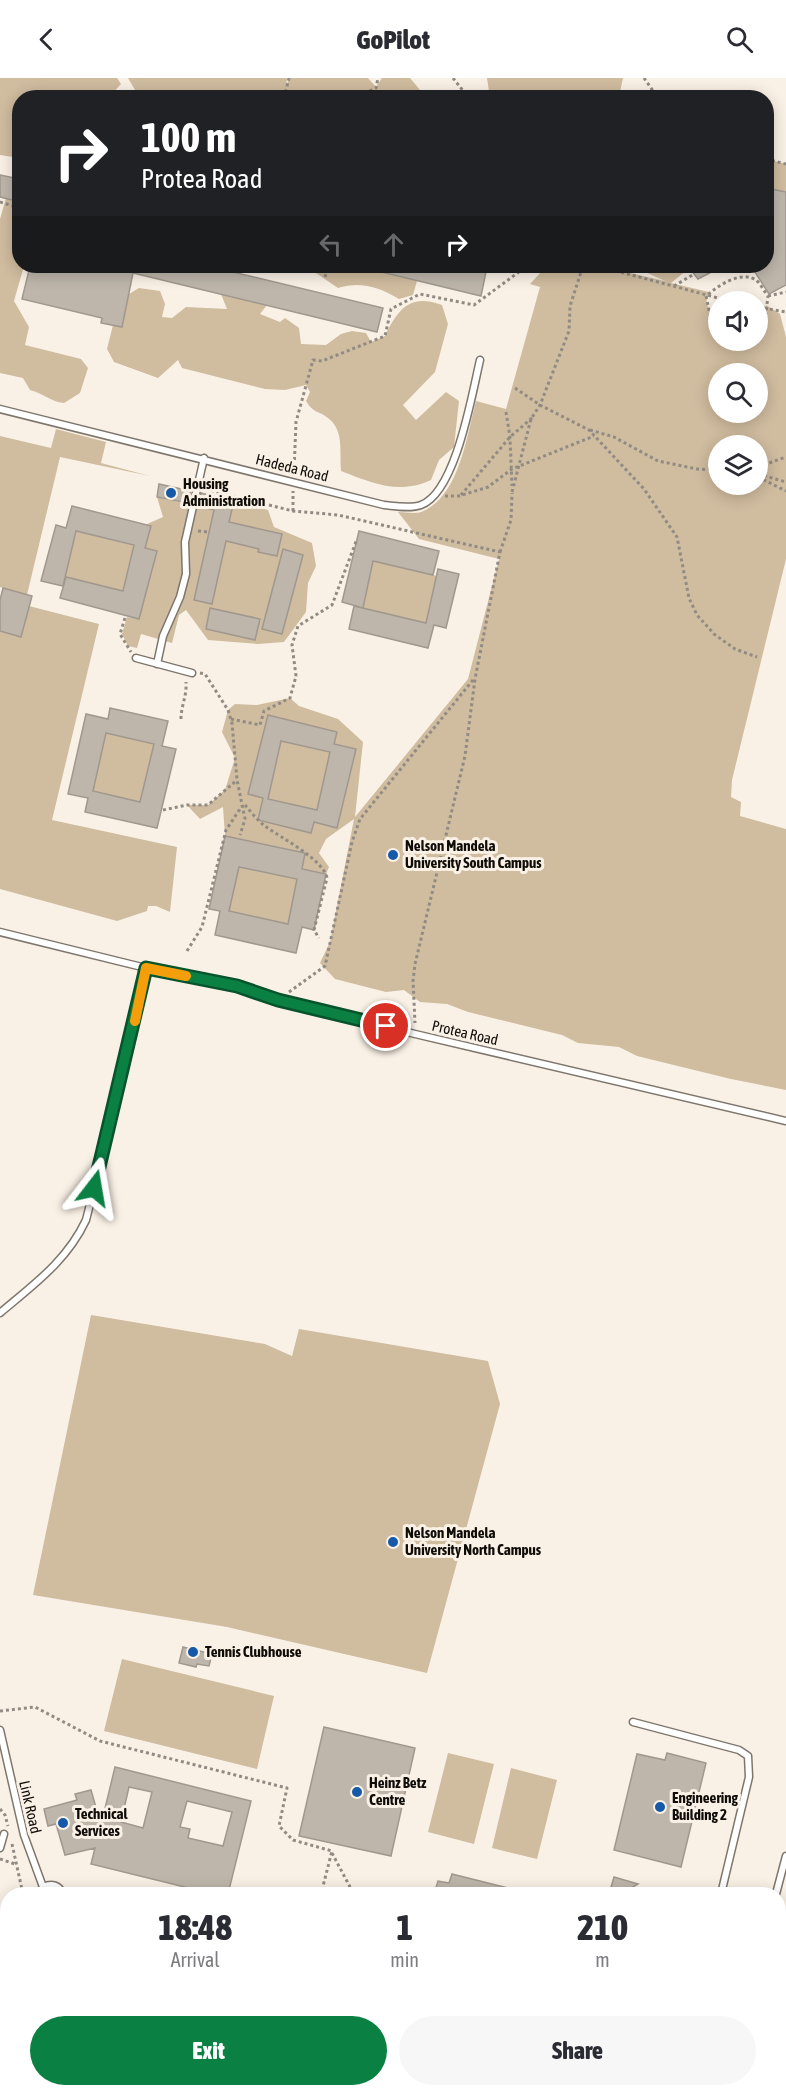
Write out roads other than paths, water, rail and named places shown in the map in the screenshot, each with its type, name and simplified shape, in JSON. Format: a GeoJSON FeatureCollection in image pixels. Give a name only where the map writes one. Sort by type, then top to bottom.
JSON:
{"type":"FeatureCollection","features":[{"type":"Feature","properties":{"kind":"lane","name":"Hadeda Road"},"geometry":{"type":"LineString","coordinates":[[0,409],[204,458],[384,505],[420,506],[435,497],[446,481],[480,360]]}},
{"type":"Feature","properties":{"kind":"lane"},"geometry":{"type":"LineString","coordinates":[[157,664],[164,636],[180,597],[186,574],[185,542],[204,458]]}},
{"type":"Feature","properties":{"kind":"lane"},"geometry":{"type":"LineString","coordinates":[[136,658],[189,672]]}},
{"type":"Feature","properties":{"kind":"lane","name":"Protea Road"},"geometry":{"type":"LineString","coordinates":[[0,932],[146,968],[237,986],[278,1000],[415,1034],[786,1121]]}},
{"type":"Feature","properties":{"kind":"lane"},"geometry":{"type":"LineString","coordinates":[[0,1313],[59,1263],[86,1220],[129,1048],[146,968]]}},
{"type":"Feature","properties":{"kind":"lane"},"geometry":{"type":"LineString","coordinates":[[633,1722],[739,1750],[748,1756],[749,1777],[723,1887]]}},
{"type":"Feature","properties":{"kind":"lane","name":"Link Road"},"geometry":{"type":"LineString","coordinates":[[0,1730],[24,1835],[43,1887]]}},
{"type":"Feature","properties":{"kind":"lane"},"geometry":{"type":"LineString","coordinates":[[0,1848],[4,1834]]}},
{"type":"Feature","properties":{"kind":"lane"},"geometry":{"type":"LineString","coordinates":[[778,1887],[786,1856]]}},
{"type":"Feature","properties":{"kind":"lane"},"geometry":{"type":"LineString","coordinates":[[43,1887],[57,1887]]}},
{"type":"Feature","properties":{"kind":"place","name":"Housing Administration"},"geometry":{"type":"Point","coordinates":[171,493]}},
{"type":"Feature","properties":{"kind":"place","name":"Nelson Mandela University South Campus"},"geometry":{"type":"Point","coordinates":[393,855]}},
{"type":"Feature","properties":{"kind":"place","name":"Nelson Mandela University North Campus"},"geometry":{"type":"Point","coordinates":[393,1542]}},
{"type":"Feature","properties":{"kind":"place","name":"Tennis Clubhouse"},"geometry":{"type":"Point","coordinates":[193,1652]}},
{"type":"Feature","properties":{"kind":"place","name":"Heinz Betz Centre"},"geometry":{"type":"Point","coordinates":[357,1792]}},
{"type":"Feature","properties":{"kind":"place","name":"Engineering Building 2"},"geometry":{"type":"Point","coordinates":[660,1807]}},
{"type":"Feature","properties":{"kind":"place","name":"Technical Services"},"geometry":{"type":"Point","coordinates":[63,1823]}}]}
